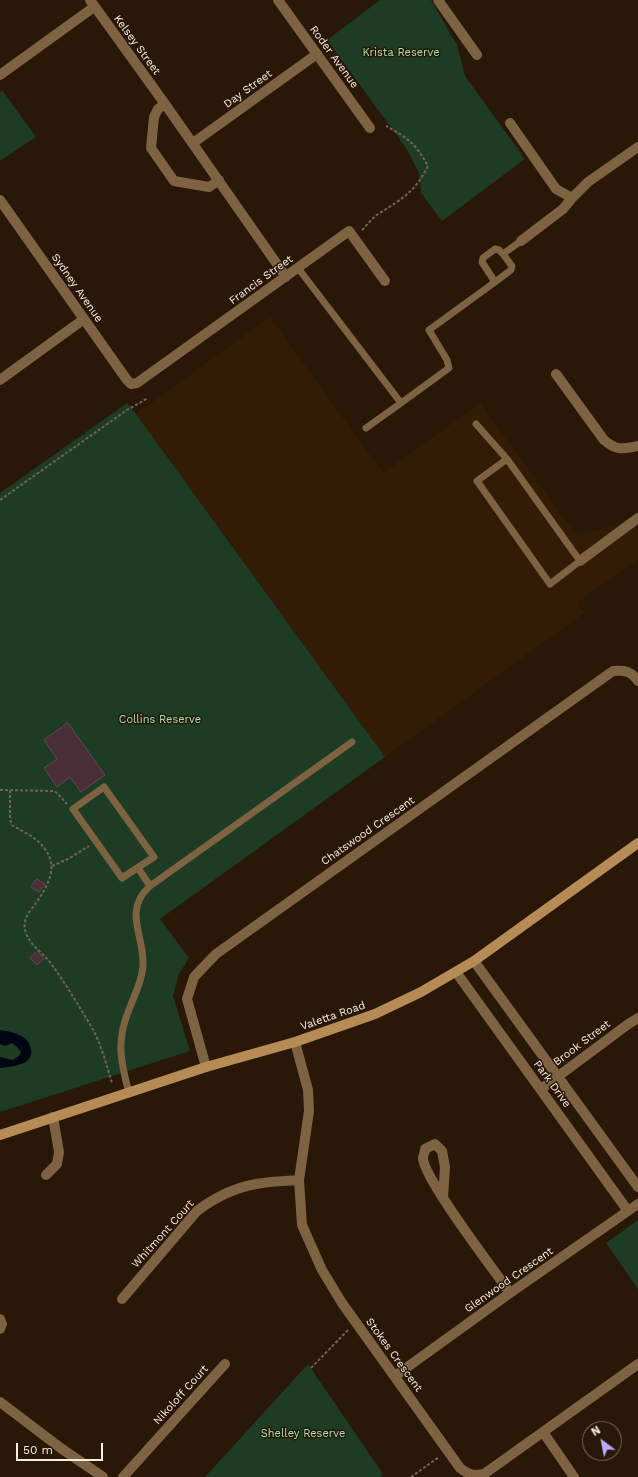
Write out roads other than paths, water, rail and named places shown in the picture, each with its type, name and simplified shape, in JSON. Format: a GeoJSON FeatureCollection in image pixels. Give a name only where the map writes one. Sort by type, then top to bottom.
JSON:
{"type":"FeatureCollection","features":[{"type":"Feature","properties":{"kind":"street","name":"Roder Avenue"},"geometry":{"type":"LineString","coordinates":[[278,0],[370,128]]}},
{"type":"Feature","properties":{"kind":"street"},"geometry":{"type":"LineString","coordinates":[[438,0],[477,55]]}},
{"type":"Feature","properties":{"kind":"street"},"geometry":{"type":"LineString","coordinates":[[0,75],[92,3]]}},
{"type":"Feature","properties":{"kind":"street","name":"Kelsey Street"},"geometry":{"type":"LineString","coordinates":[[92,3],[193,143],[286,277]]}},
{"type":"Feature","properties":{"kind":"street","name":"Day Street"},"geometry":{"type":"LineString","coordinates":[[193,143],[317,54]]}},
{"type":"Feature","properties":{"kind":"street"},"geometry":{"type":"LineString","coordinates":[[165,104],[158,109],[154,117],[151,148],[174,181],[209,187],[219,180]]}},
{"type":"Feature","properties":{"kind":"street"},"geometry":{"type":"LineString","coordinates":[[510,123],[556,190],[572,198]]}},
{"type":"Feature","properties":{"kind":"street"},"geometry":{"type":"LineString","coordinates":[[521,241],[563,209],[588,182],[638,147]]}},
{"type":"Feature","properties":{"kind":"street","name":"Sydney Avenue"},"geometry":{"type":"LineString","coordinates":[[0,200],[127,380],[131,384],[137,383]]}},
{"type":"Feature","properties":{"kind":"street","name":"Francis Street"},"geometry":{"type":"LineString","coordinates":[[137,383],[348,232],[385,281]]}},
{"type":"Feature","properties":{"kind":"street"},"geometry":{"type":"LineString","coordinates":[[0,380],[84,319]]}},
{"type":"Feature","properties":{"kind":"street"},"geometry":{"type":"LineString","coordinates":[[556,374],[604,440],[612,448],[638,446]]}},
{"type":"Feature","properties":{"kind":"street"},"geometry":{"type":"LineString","coordinates":[[580,561],[638,518]]}},
{"type":"Feature","properties":{"kind":"street","name":"Chatswood Crescent"},"geometry":{"type":"LineString","coordinates":[[206,1067],[187,999],[194,976],[216,954],[613,671],[624,670],[634,676],[638,681]]}},
{"type":"Feature","properties":{"kind":"street","name":"Valetta Road"},"geometry":{"type":"LineString","coordinates":[[0,1135],[206,1067],[295,1042],[375,1014],[421,992],[474,961],[638,843]]}},
{"type":"Feature","properties":{"kind":"street","name":"Park Drive"},"geometry":{"type":"LineString","coordinates":[[474,961],[638,1187]]}},
{"type":"Feature","properties":{"kind":"street","name":"Park Drive"},"geometry":{"type":"LineString","coordinates":[[456,972],[628,1211]]}},
{"type":"Feature","properties":{"kind":"street","name":"Brook Street"},"geometry":{"type":"LineString","coordinates":[[541,1090],[638,1018]]}},
{"type":"Feature","properties":{"kind":"street","name":"Stokes Crescent"},"geometry":{"type":"LineString","coordinates":[[295,1042],[308,1090],[309,1111],[299,1180],[302,1225],[322,1270],[342,1303],[460,1468],[466,1473],[474,1476],[484,1474],[638,1364]]}},
{"type":"Feature","properties":{"kind":"street"},"geometry":{"type":"LineString","coordinates":[[46,1175],[57,1164],[59,1152],[53,1118]]}},
{"type":"Feature","properties":{"kind":"street","name":"Whitmont Court"},"geometry":{"type":"LineString","coordinates":[[122,1299],[197,1211],[211,1201],[228,1193],[255,1184],[299,1180]]}},
{"type":"Feature","properties":{"kind":"street"},"geometry":{"type":"LineString","coordinates":[[443,1198],[510,1293]]}},
{"type":"Feature","properties":{"kind":"street","name":"Glenwood Crescent"},"geometry":{"type":"LineString","coordinates":[[395,1376],[510,1293],[638,1204]]}},
{"type":"Feature","properties":{"kind":"street","name":"Nikoloff Court"},"geometry":{"type":"LineString","coordinates":[[123,1477],[225,1364]]}},
{"type":"Feature","properties":{"kind":"street"},"geometry":{"type":"LineString","coordinates":[[0,1402],[62,1449],[103,1477]]}},
{"type":"Feature","properties":{"kind":"street"},"geometry":{"type":"LineString","coordinates":[[543,1432],[574,1477]]}},
{"type":"Feature","properties":{"kind":"lane"},"geometry":{"type":"LineString","coordinates":[[503,254],[521,241]]}},
{"type":"Feature","properties":{"kind":"lane"},"geometry":{"type":"LineString","coordinates":[[366,428],[449,368],[447,360],[428,330],[495,282],[511,270],[512,266],[503,254],[499,250],[495,249],[483,258],[482,262],[495,282]]}},
{"type":"Feature","properties":{"kind":"lane"},"geometry":{"type":"LineString","coordinates":[[298,268],[401,403]]}},
{"type":"Feature","properties":{"kind":"lane"},"geometry":{"type":"LineString","coordinates":[[476,424],[507,459],[580,561],[550,584],[477,481],[507,459]]}},
{"type":"Feature","properties":{"kind":"lane"},"geometry":{"type":"LineString","coordinates":[[129,1093],[121,1058],[122,1034],[125,1019],[136,993],[143,967],[143,953],[136,920],[137,906],[143,893],[150,886],[352,742]]}},
{"type":"Feature","properties":{"kind":"lane"},"geometry":{"type":"LineString","coordinates":[[104,787],[154,857],[138,868],[122,878],[73,808],[104,787]]}},
{"type":"Feature","properties":{"kind":"lane"},"geometry":{"type":"LineString","coordinates":[[138,868],[150,886]]}},
{"type":"Feature","properties":{"kind":"park label","name":"Krista Reserve"},"geometry":{"type":"Point","coordinates":[401,53]}},
{"type":"Feature","properties":{"kind":"park label","name":"Collins Reserve"},"geometry":{"type":"Point","coordinates":[160,720]}},
{"type":"Feature","properties":{"kind":"park label","name":"Shelley Reserve"},"geometry":{"type":"Point","coordinates":[303,1434]}}]}
